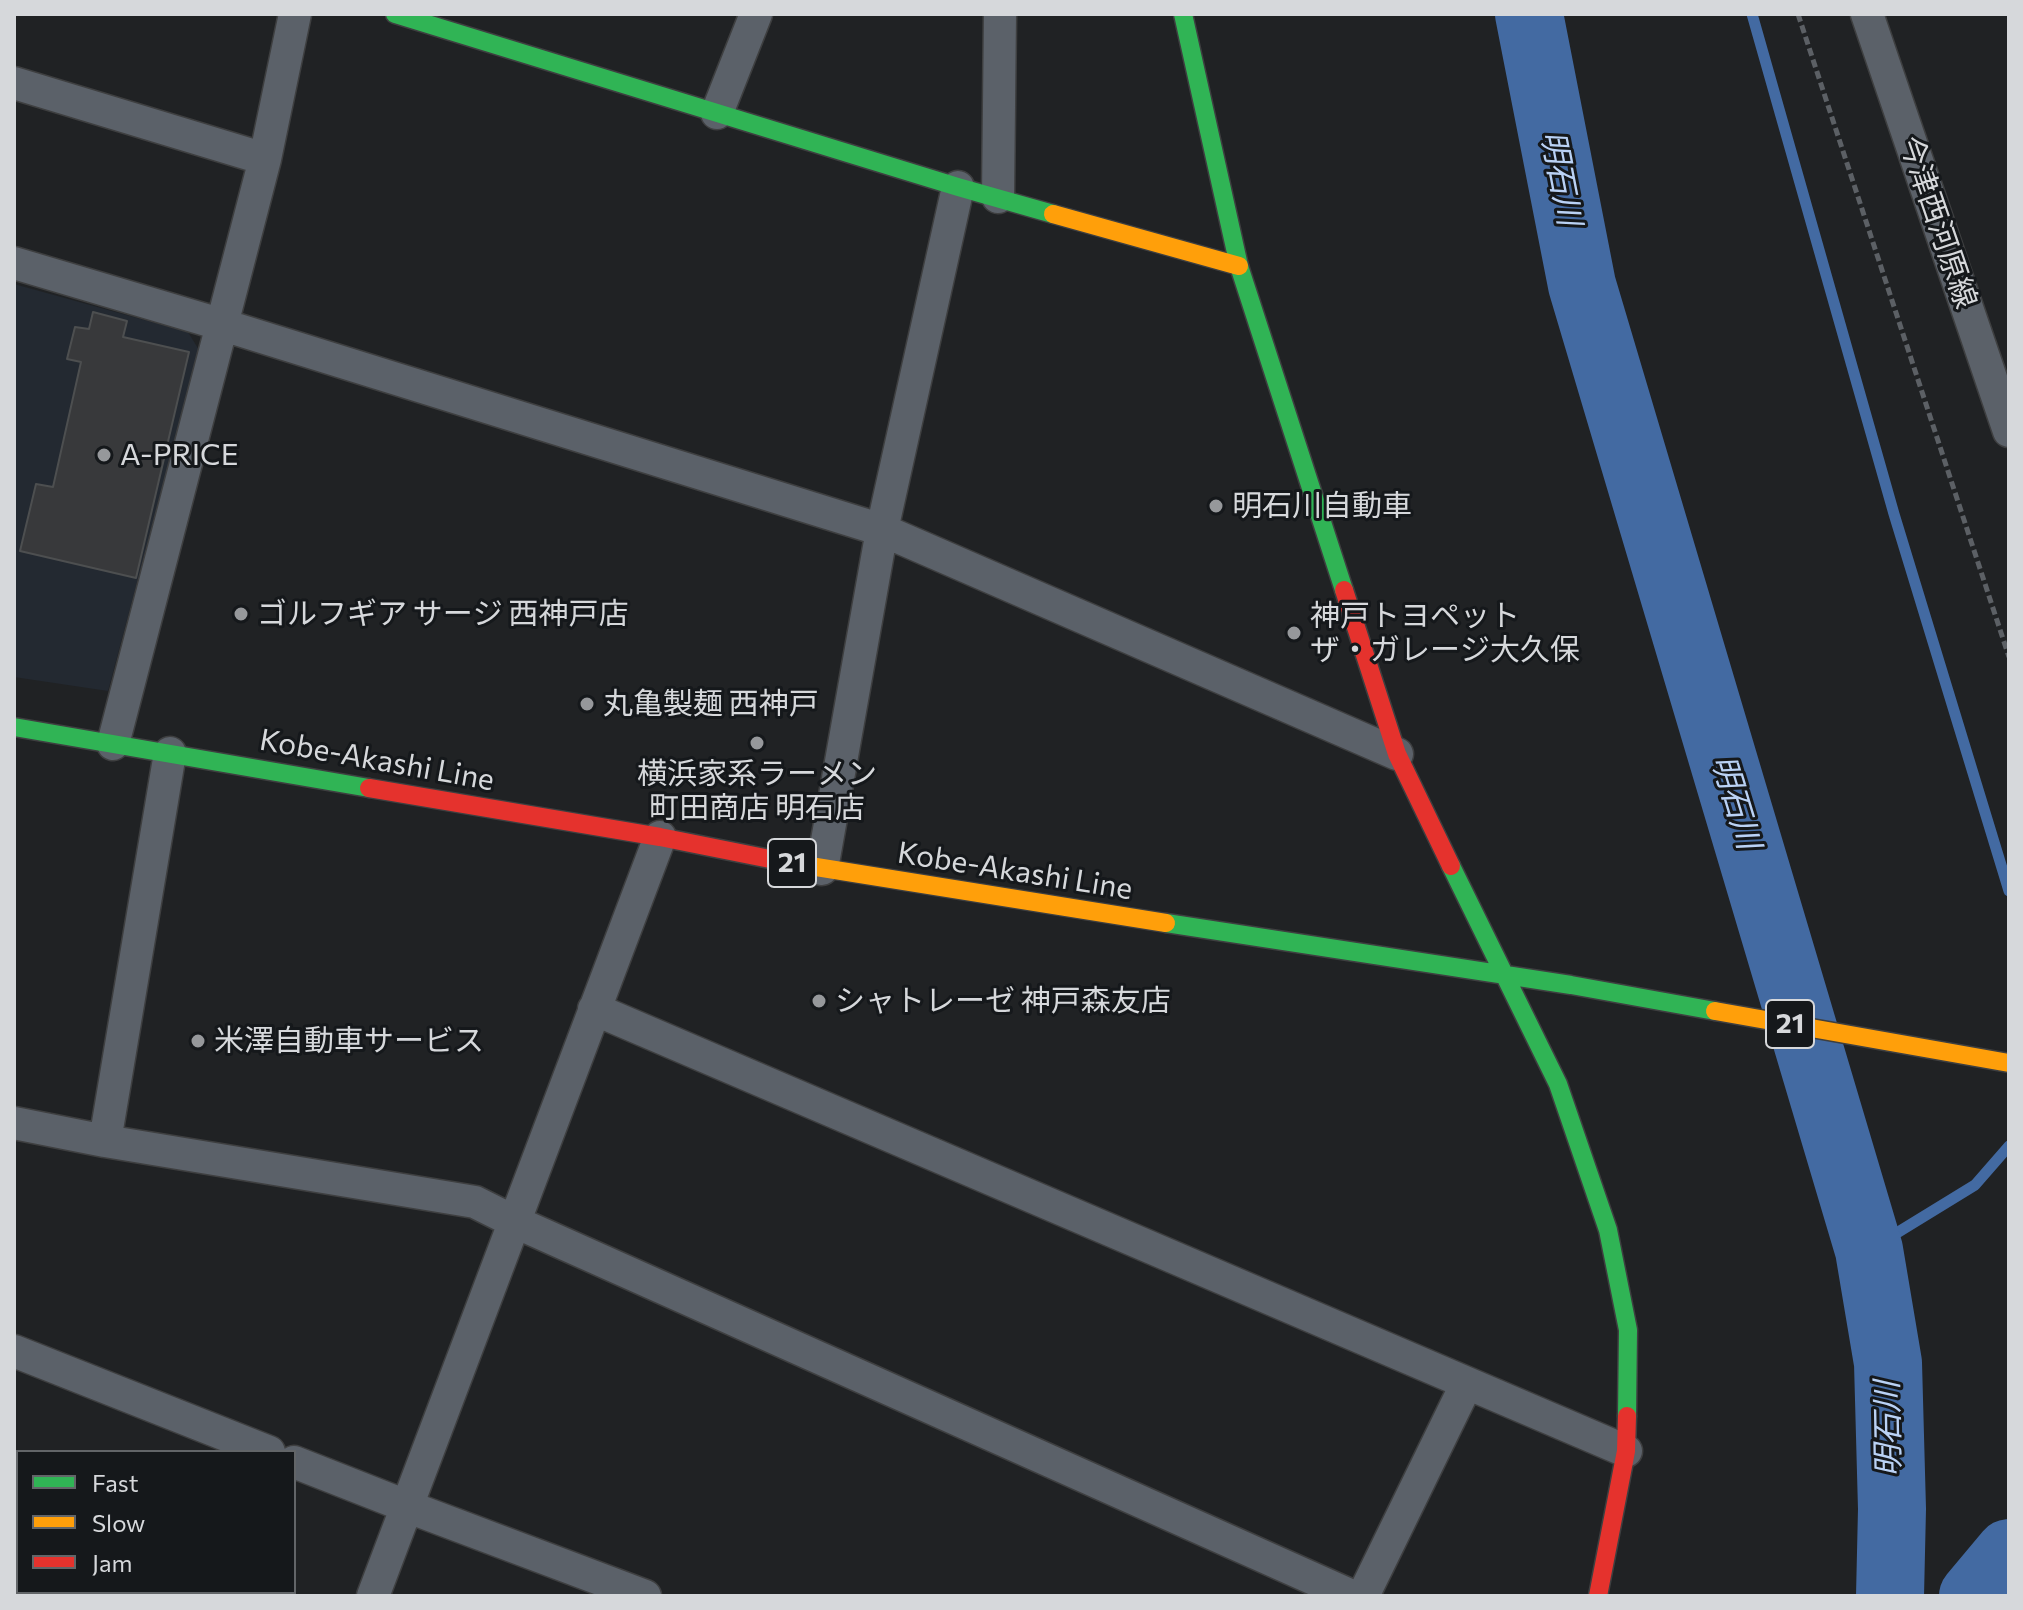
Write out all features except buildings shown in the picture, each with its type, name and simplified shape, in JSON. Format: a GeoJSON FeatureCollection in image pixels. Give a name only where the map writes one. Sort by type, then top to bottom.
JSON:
{"type":"FeatureCollection","features":[{"type":"Feature","properties":{"kind":"street"},"geometry":{"type":"LineString","coordinates":[[113,744],[265,159],[295,14]]}},
{"type":"Feature","properties":{"kind":"street"},"geometry":{"type":"LineString","coordinates":[[395,14],[958,187],[1239,266]]}},
{"type":"Feature","properties":{"kind":"street"},"geometry":{"type":"LineString","coordinates":[[717,113],[756,14]]}},
{"type":"Feature","properties":{"kind":"street"},"geometry":{"type":"LineString","coordinates":[[998,197],[1000,14]]}},
{"type":"Feature","properties":{"kind":"street"},"geometry":{"type":"LineString","coordinates":[[1183,14],[1239,266],[1397,754],[1558,1084],[1608,1230],[1628,1330],[1626,1451],[1598,1596]]}},
{"type":"Feature","properties":{"kind":"street","name":"今津西河原線"},"geometry":{"type":"LineString","coordinates":[[1867,14],[2009,431]]}},
{"type":"Feature","properties":{"kind":"street"},"geometry":{"type":"LineString","coordinates":[[14,83],[265,159]]}},
{"type":"Feature","properties":{"kind":"street"},"geometry":{"type":"LineString","coordinates":[[822,869],[882,530],[958,187]]}},
{"type":"Feature","properties":{"kind":"street"},"geometry":{"type":"LineString","coordinates":[[14,263],[882,530],[1397,754]]}},
{"type":"Feature","properties":{"kind":"street","name":"Kobe-Akashi Line"},"geometry":{"type":"LineString","coordinates":[[14,727],[660,837],[822,869],[1571,985],[2009,1063]]}},
{"type":"Feature","properties":{"kind":"street"},"geometry":{"type":"LineString","coordinates":[[105,1141],[170,753]]}},
{"type":"Feature","properties":{"kind":"street"},"geometry":{"type":"LineString","coordinates":[[373,1596],[660,837]]}},
{"type":"Feature","properties":{"kind":"street"},"geometry":{"type":"LineString","coordinates":[[594,1009],[1626,1451]]}},
{"type":"Feature","properties":{"kind":"street"},"geometry":{"type":"LineString","coordinates":[[14,1123],[475,1202],[1352,1596]]}},
{"type":"Feature","properties":{"kind":"street"},"geometry":{"type":"LineString","coordinates":[[14,1351],[264,1450]]}},
{"type":"Feature","properties":{"kind":"street"},"geometry":{"type":"LineString","coordinates":[[1363,1596],[1467,1383]]}},
{"type":"Feature","properties":{"kind":"street"},"geometry":{"type":"LineString","coordinates":[[296,1463],[645,1596]]}},
{"type":"Feature","properties":{"kind":"path"},"geometry":{"type":"LineString","coordinates":[[1798,14],[2009,657]]}},
{"type":"Feature","properties":{"kind":"shaded area"},"geometry":{"type":"Polygon","coordinates":[[[14,284],[188,332],[199,350],[108,691],[14,677],[14,284]]]}},
{"type":"Feature","properties":{"kind":"waterway","name":"明石川"},"geometry":{"type":"LineString","coordinates":[[1529,14],[1582,285],[1869,1250],[1888,1363],[1892,1509],[1890,1596]]}},
{"type":"Feature","properties":{"kind":"waterway"},"geometry":{"type":"LineString","coordinates":[[1752,14],[1894,514],[2009,891]]}},
{"type":"Feature","properties":{"kind":"waterway"},"geometry":{"type":"LineString","coordinates":[[1869,1250],[1975,1185],[2009,1146]]}},
{"type":"Feature","properties":{"kind":"waterway"},"geometry":{"type":"LineString","coordinates":[[1973,1596],[2009,1553]]}},
{"type":"Feature","properties":{"kind":"traffic: fast"},"geometry":{"type":"LineString","coordinates":[[395,14],[1053,214]]}},
{"type":"Feature","properties":{"kind":"traffic: fast"},"geometry":{"type":"LineString","coordinates":[[1183,14],[1239,266],[1344,590]]}},
{"type":"Feature","properties":{"kind":"traffic: fast"},"geometry":{"type":"LineString","coordinates":[[14,727],[369,788]]}},
{"type":"Feature","properties":{"kind":"traffic: fast"},"geometry":{"type":"LineString","coordinates":[[1451,866],[1558,1084],[1608,1230],[1628,1330],[1627,1416]]}},
{"type":"Feature","properties":{"kind":"traffic: fast"},"geometry":{"type":"LineString","coordinates":[[1166,923],[1571,985],[1715,1011]]}},
{"type":"Feature","properties":{"kind":"traffic: slow"},"geometry":{"type":"LineString","coordinates":[[1053,214],[1239,266]]}},
{"type":"Feature","properties":{"kind":"traffic: slow"},"geometry":{"type":"LineString","coordinates":[[785,862],[1166,923]]}},
{"type":"Feature","properties":{"kind":"traffic: slow"},"geometry":{"type":"LineString","coordinates":[[1715,1011],[2009,1063]]}},
{"type":"Feature","properties":{"kind":"traffic: jam"},"geometry":{"type":"LineString","coordinates":[[1344,590],[1397,754],[1451,866]]}},
{"type":"Feature","properties":{"kind":"traffic: jam"},"geometry":{"type":"LineString","coordinates":[[369,788],[660,837],[785,862]]}},
{"type":"Feature","properties":{"kind":"traffic: jam"},"geometry":{"type":"LineString","coordinates":[[1598,1596],[1626,1451],[1627,1416]]}},
{"type":"Feature","properties":{"kind":"place","name":"A-PRICE"},"geometry":{"type":"Point","coordinates":[104,455]}},
{"type":"Feature","properties":{"kind":"place","name":"明石川自動車"},"geometry":{"type":"Point","coordinates":[1216,506]}},
{"type":"Feature","properties":{"kind":"place","name":"ゴルフギア サージ 西神戸店"},"geometry":{"type":"Point","coordinates":[241,614]}},
{"type":"Feature","properties":{"kind":"place","name":"神戸トヨペット ザ・ガレージ大久保"},"geometry":{"type":"Point","coordinates":[1294,633]}},
{"type":"Feature","properties":{"kind":"place","name":"丸亀製麺 西神戸"},"geometry":{"type":"Point","coordinates":[587,704]}},
{"type":"Feature","properties":{"kind":"place","name":"横浜家系ラーメン 町田商店 明石店"},"geometry":{"type":"Point","coordinates":[757,743]}},
{"type":"Feature","properties":{"kind":"place","name":"シャトレーゼ 神戸森友店"},"geometry":{"type":"Point","coordinates":[819,1001]}},
{"type":"Feature","properties":{"kind":"place","name":"米澤自動車サービス"},"geometry":{"type":"Point","coordinates":[198,1041]}}]}
